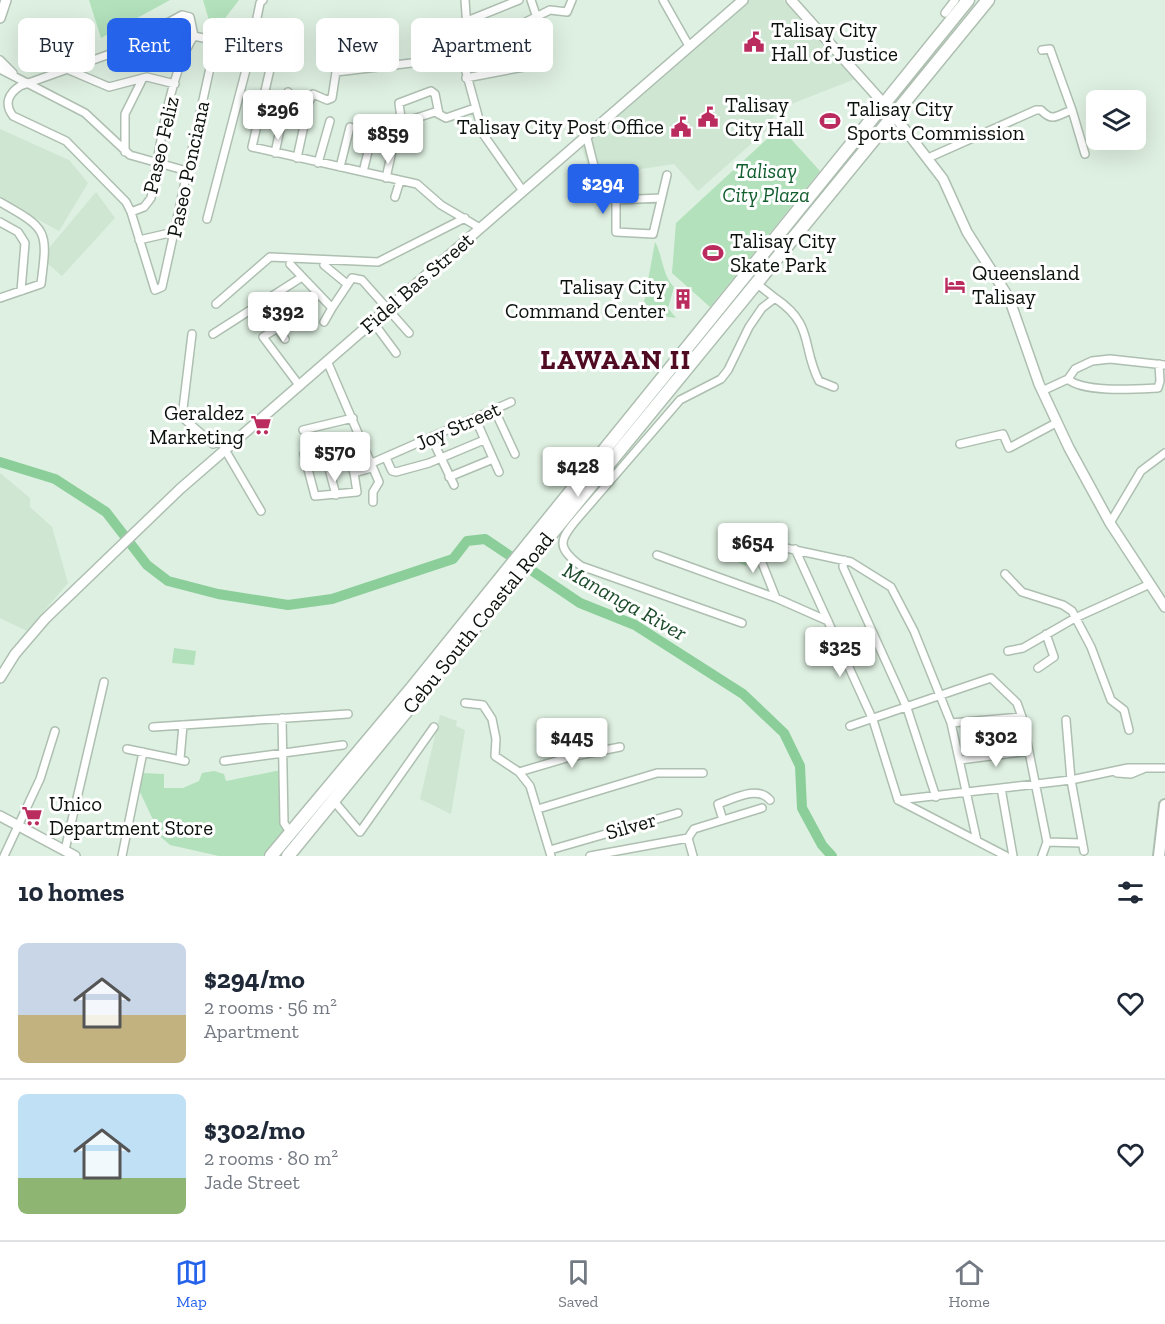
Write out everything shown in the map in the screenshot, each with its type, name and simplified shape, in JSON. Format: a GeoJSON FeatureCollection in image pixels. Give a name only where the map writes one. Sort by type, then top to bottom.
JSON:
{"type":"FeatureCollection","features":[{"type":"Feature","properties":{"kind":"highway","name":"Cebu South Coastal Road"},"geometry":{"type":"LineString","coordinates":[[288,856],[415,692],[596,469],[968,0]]}},
{"type":"Feature","properties":{"kind":"highway","name":"Cebu South Coastal Road"},"geometry":{"type":"LineString","coordinates":[[596,469],[756,283],[988,0]]}},
{"type":"Feature","properties":{"kind":"highway","name":"Cebu South Coastal Road"},"geometry":{"type":"LineString","coordinates":[[271,856],[415,692]]}},
{"type":"Feature","properties":{"kind":"main road"},"geometry":{"type":"LineString","coordinates":[[1159,856],[1162,815],[1165,805]]}},
{"type":"Feature","properties":{"kind":"street"},"geometry":{"type":"LineString","coordinates":[[0,18],[6,0]]}},
{"type":"Feature","properties":{"kind":"street"},"geometry":{"type":"LineString","coordinates":[[207,219],[262,0]]}},
{"type":"Feature","properties":{"kind":"street"},"geometry":{"type":"LineString","coordinates":[[465,0],[467,18]]}},
{"type":"Feature","properties":{"kind":"street"},"geometry":{"type":"LineString","coordinates":[[474,18],[519,0]]}},
{"type":"Feature","properties":{"kind":"street"},"geometry":{"type":"LineString","coordinates":[[531,0],[537,18],[550,10],[567,12],[572,0]]}},
{"type":"Feature","properties":{"kind":"street"},"geometry":{"type":"LineString","coordinates":[[663,0],[689,45]]}},
{"type":"Feature","properties":{"kind":"street","name":"Fidel Bas Street"},"geometry":{"type":"LineString","coordinates":[[0,678],[15,654],[73,590],[224,448],[587,138],[689,45],[743,0]]}},
{"type":"Feature","properties":{"kind":"street"},"geometry":{"type":"LineString","coordinates":[[790,0],[885,104],[943,179],[967,232],[1009,298],[1042,391],[1056,423],[1110,523],[1165,607]]}},
{"type":"Feature","properties":{"kind":"street"},"geometry":{"type":"LineString","coordinates":[[945,13],[955,0]]}},
{"type":"Feature","properties":{"kind":"street"},"geometry":{"type":"LineString","coordinates":[[95,60],[182,15],[190,17],[194,36]]}},
{"type":"Feature","properties":{"kind":"street","name":"Paseo Ponciana"},"geometry":{"type":"LineString","coordinates":[[139,240],[153,288],[158,290],[162,288],[215,45],[212,40],[194,36]]}},
{"type":"Feature","properties":{"kind":"street","name":"Paseo Feliz"},"geometry":{"type":"LineString","coordinates":[[132,212],[144,207],[152,198],[157,164],[175,84],[185,50],[194,36]]}},
{"type":"Feature","properties":{"kind":"street"},"geometry":{"type":"LineString","coordinates":[[1042,50],[1050,49],[1052,53],[1085,154]]}},
{"type":"Feature","properties":{"kind":"street"},"geometry":{"type":"LineString","coordinates":[[306,108],[313,94],[327,100],[332,98],[336,72],[462,57],[483,134],[523,191]]}},
{"type":"Feature","properties":{"kind":"street"},"geometry":{"type":"LineString","coordinates":[[0,60],[26,84],[85,113],[125,152],[137,159],[187,171]]}},
{"type":"Feature","properties":{"kind":"street"},"geometry":{"type":"LineString","coordinates":[[0,69],[14,75]]}},
{"type":"Feature","properties":{"kind":"street"},"geometry":{"type":"LineString","coordinates":[[63,72],[14,90],[8,98],[8,108],[13,116],[66,141],[126,202],[132,212],[139,240],[174,232]]}},
{"type":"Feature","properties":{"kind":"street"},"geometry":{"type":"LineString","coordinates":[[74,72],[109,87],[143,78],[175,84]]}},
{"type":"Feature","properties":{"kind":"street"},"geometry":{"type":"LineString","coordinates":[[269,72],[252,147],[417,184],[441,205],[480,228]]}},
{"type":"Feature","properties":{"kind":"street"},"geometry":{"type":"LineString","coordinates":[[466,78],[498,72]]}},
{"type":"Feature","properties":{"kind":"street"},"geometry":{"type":"LineString","coordinates":[[125,152],[125,114],[143,78]]}},
{"type":"Feature","properties":{"kind":"street"},"geometry":{"type":"LineString","coordinates":[[275,153],[288,92]]}},
{"type":"Feature","properties":{"kind":"street"},"geometry":{"type":"LineString","coordinates":[[439,114],[435,94],[431,92],[399,103],[403,120],[431,112],[447,118],[475,108]]}},
{"type":"Feature","properties":{"kind":"street"},"geometry":{"type":"LineString","coordinates":[[928,158],[1036,110],[1041,110],[1050,118],[1072,110]]}},
{"type":"Feature","properties":{"kind":"street"},"geometry":{"type":"LineString","coordinates":[[297,158],[305,121]]}},
{"type":"Feature","properties":{"kind":"street"},"geometry":{"type":"LineString","coordinates":[[318,163],[330,121]]}},
{"type":"Feature","properties":{"kind":"street"},"geometry":{"type":"LineString","coordinates":[[340,167],[350,127]]}},
{"type":"Feature","properties":{"kind":"street"},"geometry":{"type":"LineString","coordinates":[[363,172],[374,127]]}},
{"type":"Feature","properties":{"kind":"street"},"geometry":{"type":"LineString","coordinates":[[587,138],[599,186],[615,200],[618,210],[616,232],[652,234],[667,174]]}},
{"type":"Feature","properties":{"kind":"street"},"geometry":{"type":"LineString","coordinates":[[386,178],[392,151]]}},
{"type":"Feature","properties":{"kind":"street"},"geometry":{"type":"LineString","coordinates":[[395,197],[400,181]]}},
{"type":"Feature","properties":{"kind":"street"},"geometry":{"type":"LineString","coordinates":[[615,200],[662,198]]}},
{"type":"Feature","properties":{"kind":"street"},"geometry":{"type":"LineString","coordinates":[[0,202],[35,222],[46,242],[41,284],[0,298]]}},
{"type":"Feature","properties":{"kind":"street"},"geometry":{"type":"LineString","coordinates":[[648,217],[657,217]]}},
{"type":"Feature","properties":{"kind":"street"},"geometry":{"type":"LineString","coordinates":[[216,304],[270,256],[378,262],[465,218]]}},
{"type":"Feature","properties":{"kind":"street"},"geometry":{"type":"LineString","coordinates":[[0,222],[18,232],[25,243],[21,291]]}},
{"type":"Feature","properties":{"kind":"street"},"geometry":{"type":"LineString","coordinates":[[290,264],[332,308]]}},
{"type":"Feature","properties":{"kind":"street"},"geometry":{"type":"LineString","coordinates":[[324,265],[347,284]]}},
{"type":"Feature","properties":{"kind":"street"},"geometry":{"type":"LineString","coordinates":[[213,334],[302,277]]}},
{"type":"Feature","properties":{"kind":"street"},"geometry":{"type":"LineString","coordinates":[[324,322],[352,278],[362,280],[409,333]]}},
{"type":"Feature","properties":{"kind":"street"},"geometry":{"type":"LineString","coordinates":[[756,283],[786,306],[800,321],[808,338],[819,381],[834,387]]}},
{"type":"Feature","properties":{"kind":"street"},"geometry":{"type":"LineString","coordinates":[[742,623],[581,566],[564,551],[562,542],[563,535],[680,400],[721,379],[728,370],[749,327],[762,309],[775,298]]}},
{"type":"Feature","properties":{"kind":"street"},"geometry":{"type":"LineString","coordinates":[[299,386],[263,337],[309,308]]}},
{"type":"Feature","properties":{"kind":"street"},"geometry":{"type":"LineString","coordinates":[[373,322],[396,353]]}},
{"type":"Feature","properties":{"kind":"street"},"geometry":{"type":"LineString","coordinates":[[277,328],[285,339]]}},
{"type":"Feature","properties":{"kind":"street"},"geometry":{"type":"LineString","coordinates":[[192,334],[182,417],[213,444],[237,438]]}},
{"type":"Feature","properties":{"kind":"street"},"geometry":{"type":"LineString","coordinates":[[1042,391],[1068,379],[1076,369],[1092,361],[1110,359],[1162,364],[1161,381],[1158,388],[1114,391],[1098,386],[1074,384],[1068,379]]}},
{"type":"Feature","properties":{"kind":"street"},"geometry":{"type":"LineString","coordinates":[[327,361],[379,482],[373,492],[373,502]]}},
{"type":"Feature","properties":{"kind":"street","name":"Joy Street"},"geometry":{"type":"LineString","coordinates":[[354,473],[476,420],[511,402]]}},
{"type":"Feature","properties":{"kind":"street"},"geometry":{"type":"LineString","coordinates":[[495,411],[515,454]]}},
{"type":"Feature","properties":{"kind":"street"},"geometry":{"type":"LineString","coordinates":[[303,430],[353,418]]}},
{"type":"Feature","properties":{"kind":"street"},"geometry":{"type":"LineString","coordinates":[[476,420],[499,472]]}},
{"type":"Feature","properties":{"kind":"street"},"geometry":{"type":"LineString","coordinates":[[960,444],[1003,434],[1010,448],[1056,423]]}},
{"type":"Feature","properties":{"kind":"street"},"geometry":{"type":"LineString","coordinates":[[432,439],[454,485]]}},
{"type":"Feature","properties":{"kind":"street"},"geometry":{"type":"LineString","coordinates":[[386,459],[394,472],[440,459],[484,440]]}},
{"type":"Feature","properties":{"kind":"street"},"geometry":{"type":"LineString","coordinates":[[343,445],[354,473],[357,492],[315,496],[304,454],[324,450],[343,445]]}},
{"type":"Feature","properties":{"kind":"street"},"geometry":{"type":"LineString","coordinates":[[224,448],[261,511]]}},
{"type":"Feature","properties":{"kind":"street"},"geometry":{"type":"LineString","coordinates":[[324,450],[336,495]]}},
{"type":"Feature","properties":{"kind":"street"},"geometry":{"type":"LineString","coordinates":[[1110,523],[1141,471],[1165,453]]}},
{"type":"Feature","properties":{"kind":"street"},"geometry":{"type":"LineString","coordinates":[[449,477],[493,459]]}},
{"type":"Feature","properties":{"kind":"street"},"geometry":{"type":"LineString","coordinates":[[730,536],[844,560],[891,587],[942,696],[960,760],[977,841]]}},
{"type":"Feature","properties":{"kind":"street"},"geometry":{"type":"LineString","coordinates":[[753,540],[776,598]]}},
{"type":"Feature","properties":{"kind":"street"},"geometry":{"type":"LineString","coordinates":[[795,549],[873,720],[898,800],[1006,856]]}},
{"type":"Feature","properties":{"kind":"street"},"geometry":{"type":"LineString","coordinates":[[657,555],[776,598],[828,621]]}},
{"type":"Feature","properties":{"kind":"street"},"geometry":{"type":"LineString","coordinates":[[844,560],[843,567],[907,708],[936,797]]}},
{"type":"Feature","properties":{"kind":"street"},"geometry":{"type":"LineString","coordinates":[[1005,574],[1016,589],[1063,605],[1071,610],[1091,647],[1110,698],[1124,710],[1129,730]]}},
{"type":"Feature","properties":{"kind":"street"},"geometry":{"type":"LineString","coordinates":[[1008,651],[1023,648],[1075,618],[1150,584]]}},
{"type":"Feature","properties":{"kind":"street"},"geometry":{"type":"LineString","coordinates":[[1038,668],[1054,657],[1046,634]]}},
{"type":"Feature","properties":{"kind":"street"},"geometry":{"type":"LineString","coordinates":[[850,726],[991,678],[1017,703],[1022,717],[1047,842],[1042,856]]}},
{"type":"Feature","properties":{"kind":"street"},"geometry":{"type":"LineString","coordinates":[[64,853],[104,682]]}},
{"type":"Feature","properties":{"kind":"street"},"geometry":{"type":"LineString","coordinates":[[465,703],[483,705],[492,719],[495,756],[519,772],[530,786],[550,853]]}},
{"type":"Feature","properties":{"kind":"street"},"geometry":{"type":"LineString","coordinates":[[153,727],[348,714]]}},
{"type":"Feature","properties":{"kind":"street"},"geometry":{"type":"LineString","coordinates":[[951,723],[1022,717]]}},
{"type":"Feature","properties":{"kind":"street"},"geometry":{"type":"LineString","coordinates":[[282,718],[284,823],[290,832]]}},
{"type":"Feature","properties":{"kind":"street"},"geometry":{"type":"LineString","coordinates":[[1066,720],[1071,780],[1084,851]]}},
{"type":"Feature","properties":{"kind":"street"},"geometry":{"type":"LineString","coordinates":[[127,749],[182,760],[183,725]]}},
{"type":"Feature","properties":{"kind":"street"},"geometry":{"type":"LineString","coordinates":[[333,800],[360,832],[434,728]]}},
{"type":"Feature","properties":{"kind":"street"},"geometry":{"type":"LineString","coordinates":[[4,856],[40,779],[56,731]]}},
{"type":"Feature","properties":{"kind":"street"},"geometry":{"type":"LineString","coordinates":[[224,761],[343,745]]}},
{"type":"Feature","properties":{"kind":"street"},"geometry":{"type":"LineString","coordinates":[[519,772],[570,757],[620,747]]}},
{"type":"Feature","properties":{"kind":"street"},"geometry":{"type":"LineString","coordinates":[[960,760],[1029,751]]}},
{"type":"Feature","properties":{"kind":"street"},"geometry":{"type":"LineString","coordinates":[[122,856],[143,752]]}},
{"type":"Feature","properties":{"kind":"street"},"geometry":{"type":"LineString","coordinates":[[898,800],[1071,780],[1116,772],[1131,774],[1143,769],[1165,768]]}},
{"type":"Feature","properties":{"kind":"street"},"geometry":{"type":"LineString","coordinates":[[538,809],[657,773],[703,774]]}},
{"type":"Feature","properties":{"kind":"street"},"geometry":{"type":"LineString","coordinates":[[1001,788],[1013,856]]}},
{"type":"Feature","properties":{"kind":"street"},"geometry":{"type":"LineString","coordinates":[[723,820],[718,804],[754,793],[761,793],[770,800]]}},
{"type":"Feature","properties":{"kind":"street"},"geometry":{"type":"LineString","coordinates":[[590,856],[688,838],[694,829],[762,808]]}},
{"type":"Feature","properties":{"kind":"street","name":"Silver"},"geometry":{"type":"LineString","coordinates":[[550,853],[678,813]]}},
{"type":"Feature","properties":{"kind":"street"},"geometry":{"type":"LineString","coordinates":[[0,816],[64,853],[75,856]]}},
{"type":"Feature","properties":{"kind":"street"},"geometry":{"type":"LineString","coordinates":[[688,838],[693,856]]}},
{"type":"Feature","properties":{"kind":"street"},"geometry":{"type":"LineString","coordinates":[[1047,842],[1081,843]]}},
{"type":"Feature","properties":{"kind":"shaded area"},"geometry":{"type":"Polygon","coordinates":[[[748,0],[783,0],[855,79],[776,110],[769,128],[698,191],[674,164],[641,169],[599,200],[581,145],[748,0]]]}},
{"type":"Feature","properties":{"kind":"shaded area"},"geometry":{"type":"Polygon","coordinates":[[[0,129],[69,160],[88,183],[59,231],[0,199],[0,129]]]}},
{"type":"Feature","properties":{"kind":"shaded area"},"geometry":{"type":"Polygon","coordinates":[[[96,192],[115,218],[62,276],[47,263],[49,248],[96,192]]]}},
{"type":"Feature","properties":{"kind":"shaded area"},"geometry":{"type":"Polygon","coordinates":[[[0,473],[30,498],[30,507],[52,527],[68,583],[27,631],[0,618],[0,473]]]}},
{"type":"Feature","properties":{"kind":"shaded area"},"geometry":{"type":"Polygon","coordinates":[[[440,715],[457,721],[456,726],[465,730],[451,814],[420,799],[440,715]]]}},
{"type":"Feature","properties":{"kind":"green space"},"geometry":{"type":"Polygon","coordinates":[[[89,0],[170,0],[137,18],[107,18],[107,35],[101,38],[89,0]]]}},
{"type":"Feature","properties":{"kind":"green space"},"geometry":{"type":"Polygon","coordinates":[[[203,0],[239,0],[225,18],[208,18],[203,0]]]}},
{"type":"Feature","properties":{"kind":"green space","name":"Talisay City Plaza"},"geometry":{"type":"Polygon","coordinates":[[[780,127],[820,171],[710,307],[672,273],[676,223],[780,127]]]}},
{"type":"Feature","properties":{"kind":"green space"},"geometry":{"type":"Polygon","coordinates":[[[655,242],[667,277],[674,287],[668,308],[676,318],[642,313],[655,242]]]}},
{"type":"Feature","properties":{"kind":"green space"},"geometry":{"type":"Polygon","coordinates":[[[732,550],[749,559],[746,566],[729,558],[732,550]]]}},
{"type":"Feature","properties":{"kind":"green space"},"geometry":{"type":"Polygon","coordinates":[[[174,648],[196,651],[194,665],[172,663],[174,648]]]}},
{"type":"Feature","properties":{"kind":"green space"},"geometry":{"type":"Polygon","coordinates":[[[281,770],[284,831],[263,856],[219,856],[170,845],[161,837],[140,792],[142,773],[164,774],[164,788],[183,788],[199,781],[202,773],[214,771],[224,774],[226,781],[281,770]]]}},
{"type":"Feature","properties":{"kind":"waterway","name":"Mananga River"},"geometry":{"type":"LineString","coordinates":[[0,462],[55,479],[106,512],[147,565],[168,581],[218,594],[288,605],[332,599],[453,559],[467,541],[485,539],[580,603],[635,625],[743,694],[784,733],[800,766],[802,808],[822,845],[832,856]]}},
{"type":"Feature","properties":{"kind":"place","name":"Talisay City Hall of Justice"},"geometry":{"type":"Point","coordinates":[754,42]}},
{"type":"Feature","properties":{"kind":"place","name":"Talisay City Hall"},"geometry":{"type":"Point","coordinates":[708,117]}},
{"type":"Feature","properties":{"kind":"place","name":"Talisay City Sports Commission"},"geometry":{"type":"Point","coordinates":[830,121]}},
{"type":"Feature","properties":{"kind":"place","name":"Talisay City Post Office"},"geometry":{"type":"Point","coordinates":[681,127]}},
{"type":"Feature","properties":{"kind":"place","name":"Talisay City Skate Park"},"geometry":{"type":"Point","coordinates":[713,253]}},
{"type":"Feature","properties":{"kind":"place","name":"Queensland Talisay"},"geometry":{"type":"Point","coordinates":[955,285]}},
{"type":"Feature","properties":{"kind":"place","name":"Talisay City Command Center"},"geometry":{"type":"Point","coordinates":[683,299]}},
{"type":"Feature","properties":{"kind":"place","name":"Geraldez Marketing"},"geometry":{"type":"Point","coordinates":[261,425]}},
{"type":"Feature","properties":{"kind":"place","name":"Unico Department Store"},"geometry":{"type":"Point","coordinates":[32,816]}},
{"type":"Feature","properties":{"kind":"district","name":"LAWAAN II"},"geometry":{"type":"Point","coordinates":[616,360]}}]}
